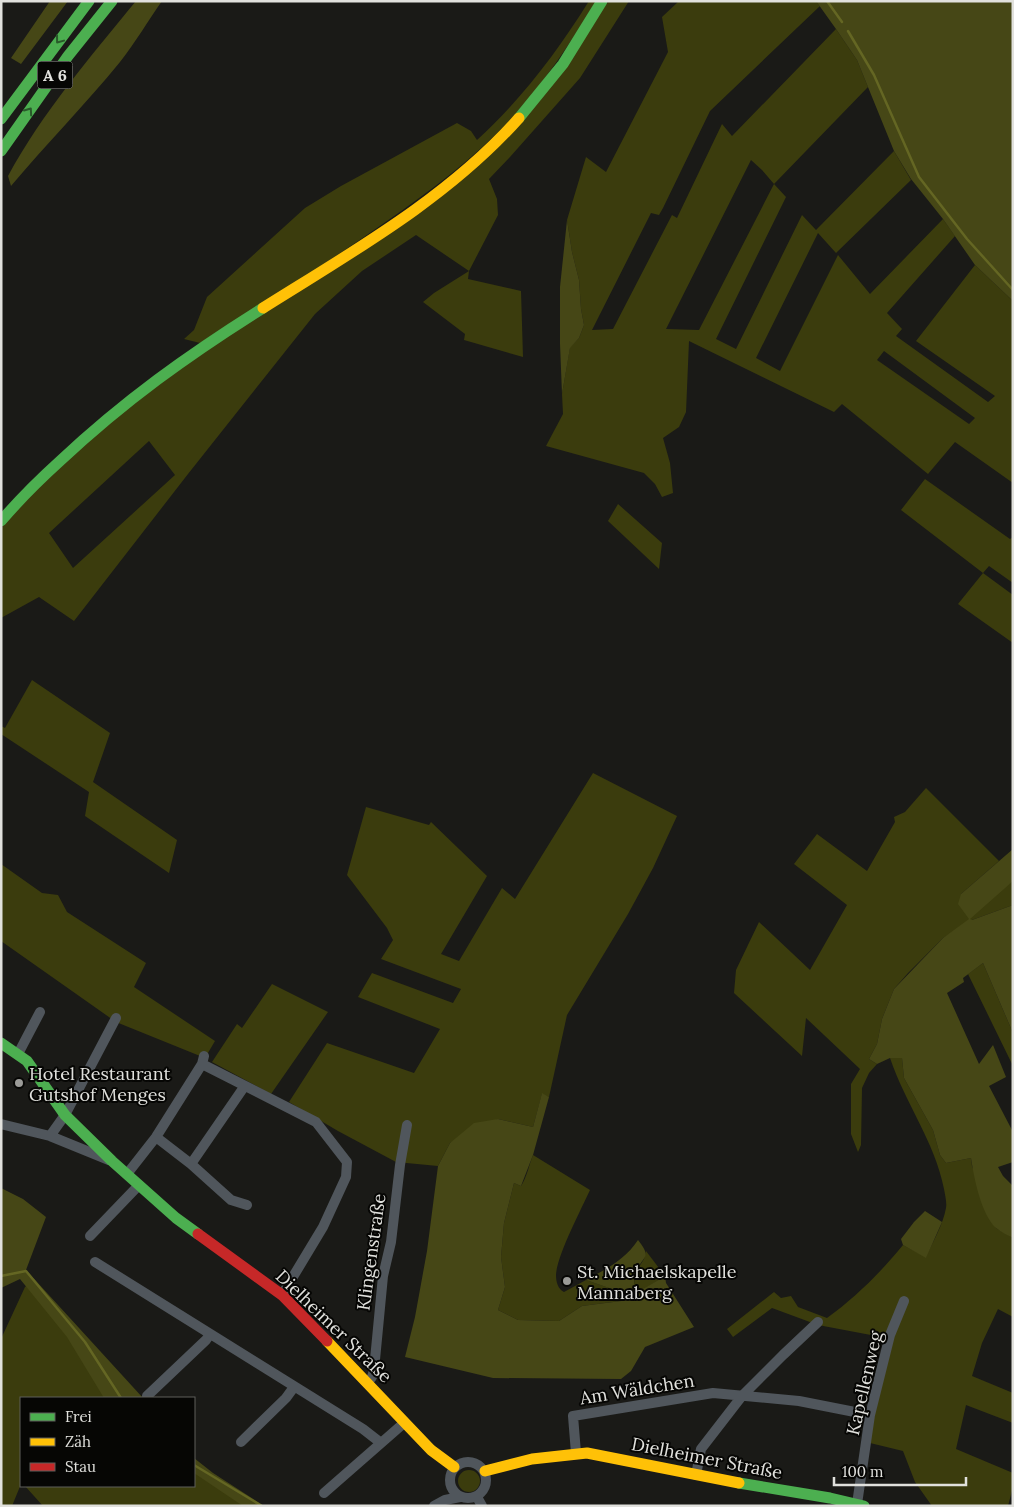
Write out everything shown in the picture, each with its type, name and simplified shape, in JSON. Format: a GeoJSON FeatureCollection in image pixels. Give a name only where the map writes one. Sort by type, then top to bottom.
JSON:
{"type":"FeatureCollection","features":[{"type":"Feature","properties":{"kind":"main road","name":"A 6"},"geometry":{"type":"LineString","coordinates":[[1,119],[89,1]]}},
{"type":"Feature","properties":{"kind":"main road","name":"A 6"},"geometry":{"type":"LineString","coordinates":[[1,151],[90,26],[112,1]]}},
{"type":"Feature","properties":{"kind":"main road"},"geometry":{"type":"LineString","coordinates":[[1,522],[25,494],[86,436],[162,375],[344,258],[415,209],[482,155],[546,87],[584,34],[602,1]]}},
{"type":"Feature","properties":{"kind":"main road","name":"Dielheimer Straße"},"geometry":{"type":"LineString","coordinates":[[1,1043],[18,1054],[34,1070],[65,1115],[112,1161],[176,1218],[282,1295],[431,1450],[454,1467]]}},
{"type":"Feature","properties":{"kind":"main road","name":"Dielheimer Straße"},"geometry":{"type":"LineString","coordinates":[[485,1472],[576,1448],[587,1453],[696,1474],[736,1484],[830,1498],[861,1505]]}},
{"type":"Feature","properties":{"kind":"street"},"geometry":{"type":"LineString","coordinates":[[18,1054],[40,1012]]}},
{"type":"Feature","properties":{"kind":"street"},"geometry":{"type":"LineString","coordinates":[[50,1136],[65,1115],[116,1018]]}},
{"type":"Feature","properties":{"kind":"street"},"geometry":{"type":"LineString","coordinates":[[128,1174],[156,1136],[203,1060],[244,1086],[316,1122],[347,1162],[346,1176],[323,1227],[282,1295]]}},
{"type":"Feature","properties":{"kind":"street"},"geometry":{"type":"LineString","coordinates":[[191,1164],[244,1086]]}},
{"type":"Feature","properties":{"kind":"street"},"geometry":{"type":"LineString","coordinates":[[1,1124],[50,1136],[112,1161]]}},
{"type":"Feature","properties":{"kind":"street","name":"Klingenstraße"},"geometry":{"type":"LineString","coordinates":[[367,1383],[372,1377],[374,1370],[383,1276],[390,1242],[407,1125]]}},
{"type":"Feature","properties":{"kind":"street"},"geometry":{"type":"LineString","coordinates":[[156,1136],[232,1200],[247,1205]]}},
{"type":"Feature","properties":{"kind":"street"},"geometry":{"type":"LineString","coordinates":[[90,1236],[139,1185]]}},
{"type":"Feature","properties":{"kind":"street"},"geometry":{"type":"LineString","coordinates":[[95,1262],[363,1429],[381,1443]]}},
{"type":"Feature","properties":{"kind":"street","name":"Kapellenweg"},"geometry":{"type":"LineString","coordinates":[[861,1505],[870,1415],[890,1335],[904,1301]]}},
{"type":"Feature","properties":{"kind":"street"},"geometry":{"type":"LineString","coordinates":[[696,1474],[701,1449],[742,1396],[818,1322]]}},
{"type":"Feature","properties":{"kind":"street"},"geometry":{"type":"LineString","coordinates":[[147,1396],[210,1334]]}},
{"type":"Feature","properties":{"kind":"street"},"geometry":{"type":"LineString","coordinates":[[241,1442],[286,1398],[294,1387]]}},
{"type":"Feature","properties":{"kind":"street","name":"Am Wäldchen"},"geometry":{"type":"LineString","coordinates":[[576,1448],[573,1416],[713,1393],[742,1396]]}},
{"type":"Feature","properties":{"kind":"street"},"geometry":{"type":"LineString","coordinates":[[742,1396],[799,1401],[870,1415]]}},
{"type":"Feature","properties":{"kind":"street"},"geometry":{"type":"LineString","coordinates":[[324,1493],[404,1422]]}},
{"type":"Feature","properties":{"kind":"street"},"geometry":{"type":"LineString","coordinates":[[434,1506],[445,1500],[460,1497],[479,1501],[487,1481],[485,1472],[474,1462],[467,1461],[454,1467],[445,1500]]}},
{"type":"Feature","properties":{"kind":"street"},"geometry":{"type":"LineString","coordinates":[[450,1487],[460,1497]]}},
{"type":"Feature","properties":{"kind":"shaded area"},"geometry":{"type":"Polygon","coordinates":[[[50,1],[68,1],[21,64],[11,58],[50,1]]]}},
{"type":"Feature","properties":{"kind":"shaded area"},"geometry":{"type":"Polygon","coordinates":[[[136,1],[162,1],[120,62],[11,186],[8,176],[36,130],[68,86],[136,1]]]}},
{"type":"Feature","properties":{"kind":"shaded area"},"geometry":{"type":"Polygon","coordinates":[[[589,1],[596,1],[567,48],[545,78],[510,120],[451,174],[364,237],[200,343],[184,339],[194,330],[207,297],[305,208],[341,186],[457,123],[471,131],[477,140],[509,108],[538,74],[589,1]]]}},
{"type":"Feature","properties":{"kind":"shaded area"},"geometry":{"type":"Polygon","coordinates":[[[609,1],[629,1],[580,78],[489,179],[497,199],[498,215],[469,271],[416,235],[362,271],[315,314],[74,621],[39,597],[1,618],[1,528],[31,493],[133,401],[479,163],[609,1]],[[149,441],[49,533],[73,568],[175,475],[149,441]]]}},
{"type":"Feature","properties":{"kind":"shaded area"},"geometry":{"type":"Polygon","coordinates":[[[679,1],[816,1],[820,6],[710,111],[663,208],[659,215],[651,213],[592,330],[613,329],[672,215],[677,218],[722,124],[732,136],[836,29],[857,60],[868,87],[774,184],[786,197],[716,339],[736,349],[802,215],[816,230],[894,151],[911,180],[836,253],[818,233],[756,358],[780,371],[838,255],[870,294],[943,219],[955,236],[887,313],[902,329],[896,336],[988,402],[995,396],[916,341],[975,265],[1013,301],[1013,483],[955,442],[928,474],[842,404],[834,412],[689,341],[686,412],[679,427],[663,438],[670,463],[673,493],[662,497],[655,484],[644,473],[546,446],[563,414],[562,394],[570,347],[579,338],[584,325],[579,280],[567,220],[586,157],[606,172],[668,52],[662,17],[679,1]],[[751,160],[666,329],[699,330],[774,184],[751,160]],[[884,351],[877,360],[969,424],[975,418],[884,351]]]}},
{"type":"Feature","properties":{"kind":"shaded area"},"geometry":{"type":"Polygon","coordinates":[[[816,1],[1013,1],[1013,301],[975,265],[943,219],[911,179],[894,151],[857,60],[816,1]]]}},
{"type":"Feature","properties":{"kind":"shaded area"},"geometry":{"type":"Polygon","coordinates":[[[567,220],[579,280],[584,325],[579,338],[570,348],[562,394],[560,287],[567,220]]]}},
{"type":"Feature","properties":{"kind":"shaded area"},"geometry":{"type":"Polygon","coordinates":[[[469,271],[468,279],[521,291],[523,357],[464,340],[465,334],[423,302],[469,271]]]}},
{"type":"Feature","properties":{"kind":"shaded area"},"geometry":{"type":"Polygon","coordinates":[[[925,479],[1010,539],[1013,537],[1013,583],[989,566],[983,573],[901,510],[925,479]]]}},
{"type":"Feature","properties":{"kind":"shaded area"},"geometry":{"type":"Polygon","coordinates":[[[618,504],[662,543],[659,569],[608,521],[618,504]]]}},
{"type":"Feature","properties":{"kind":"shaded area"},"geometry":{"type":"Polygon","coordinates":[[[983,573],[1013,595],[1013,643],[958,604],[983,573]]]}},
{"type":"Feature","properties":{"kind":"shaded area"},"geometry":{"type":"Polygon","coordinates":[[[32,680],[110,733],[93,782],[177,840],[169,873],[85,816],[89,792],[1,734],[1,726],[5,728],[32,680]]]}},
{"type":"Feature","properties":{"kind":"shaded area"},"geometry":{"type":"Polygon","coordinates":[[[593,773],[677,816],[653,868],[628,914],[567,1015],[549,1097],[542,1094],[533,1127],[498,1119],[450,1143],[438,1166],[396,1162],[289,1102],[327,1043],[414,1073],[440,1029],[358,997],[372,973],[453,1003],[461,989],[381,959],[393,940],[387,928],[347,875],[366,807],[429,825],[431,822],[487,876],[441,954],[459,961],[502,888],[515,899],[593,773]]]}},
{"type":"Feature","properties":{"kind":"shaded area"},"geometry":{"type":"Polygon","coordinates":[[[926,788],[999,861],[961,894],[1007,885],[1013,881],[1013,905],[972,920],[943,938],[894,989],[882,1019],[877,1044],[869,1059],[877,1064],[869,1073],[862,1088],[861,1145],[858,1152],[851,1134],[851,1084],[860,1069],[806,1018],[802,1056],[734,993],[736,970],[759,922],[810,970],[847,905],[794,864],[817,834],[867,871],[895,822],[894,817],[905,812],[926,788]]]}},
{"type":"Feature","properties":{"kind":"shaded area"},"geometry":{"type":"Polygon","coordinates":[[[1013,849],[1013,881],[970,919],[972,920],[1013,905],[1013,1033],[983,963],[963,978],[964,982],[947,993],[979,1064],[993,1045],[1006,1077],[989,1086],[1013,1132],[1013,1162],[998,1167],[1003,1176],[1013,1186],[1013,1238],[996,1228],[986,1214],[976,1185],[971,1158],[946,1163],[940,1155],[933,1130],[904,1078],[902,1058],[890,1058],[877,1064],[869,1059],[877,1044],[882,1019],[894,989],[943,938],[969,919],[958,904],[961,894],[1013,849]]]}},
{"type":"Feature","properties":{"kind":"shaded area"},"geometry":{"type":"Polygon","coordinates":[[[1,864],[42,893],[58,895],[67,912],[146,963],[134,987],[215,1041],[205,1058],[116,1022],[1,941],[1,864]]]}},
{"type":"Feature","properties":{"kind":"shaded area"},"geometry":{"type":"Polygon","coordinates":[[[983,963],[1013,1033],[1013,1066],[968,974],[983,963]]]}},
{"type":"Feature","properties":{"kind":"shaded area"},"geometry":{"type":"Polygon","coordinates":[[[272,984],[328,1012],[271,1094],[212,1062],[237,1024],[242,1028],[272,984]]]}},
{"type":"Feature","properties":{"kind":"shaded area"},"geometry":{"type":"Polygon","coordinates":[[[890,1058],[902,1058],[904,1078],[933,1130],[940,1155],[946,1163],[971,1158],[972,1166],[996,1228],[1013,1238],[1013,1317],[998,1309],[982,1343],[972,1376],[1013,1393],[1013,1423],[966,1405],[956,1449],[1013,1473],[1013,1487],[1008,1506],[932,1506],[915,1482],[903,1451],[870,1443],[876,1406],[892,1339],[818,1325],[772,1308],[733,1337],[727,1329],[774,1292],[781,1298],[791,1296],[798,1307],[827,1318],[867,1284],[903,1245],[926,1257],[943,1221],[946,1208],[945,1196],[934,1155],[896,1075],[890,1058]]]}},
{"type":"Feature","properties":{"kind":"shaded area"},"geometry":{"type":"Polygon","coordinates":[[[542,1093],[549,1097],[533,1155],[521,1186],[514,1183],[504,1223],[501,1257],[505,1287],[498,1310],[518,1320],[559,1321],[582,1306],[621,1301],[632,1296],[586,1280],[621,1259],[638,1240],[646,1254],[635,1274],[633,1295],[665,1276],[666,1283],[694,1327],[645,1347],[631,1371],[621,1379],[493,1378],[405,1357],[415,1317],[427,1251],[438,1166],[450,1143],[474,1123],[498,1119],[533,1127],[542,1093]]]}},
{"type":"Feature","properties":{"kind":"shaded area"},"geometry":{"type":"Polygon","coordinates":[[[533,1155],[590,1190],[560,1256],[556,1275],[559,1287],[564,1292],[586,1280],[633,1296],[621,1301],[582,1306],[559,1321],[518,1320],[498,1310],[505,1287],[501,1257],[504,1223],[514,1183],[521,1186],[533,1155]]]}},
{"type":"Feature","properties":{"kind":"shaded area"},"geometry":{"type":"Polygon","coordinates":[[[1,1188],[23,1199],[46,1217],[26,1270],[142,1397],[103,1397],[67,1337],[20,1279],[1,1288],[1,1188]]]}},
{"type":"Feature","properties":{"kind":"shaded area"},"geometry":{"type":"Polygon","coordinates":[[[925,1211],[942,1222],[926,1258],[903,1245],[901,1239],[925,1211]]]}},
{"type":"Feature","properties":{"kind":"shaded area"},"geometry":{"type":"Polygon","coordinates":[[[646,1251],[665,1276],[633,1296],[635,1273],[644,1259],[646,1251]]]}},
{"type":"Feature","properties":{"kind":"shaded area"},"geometry":{"type":"Polygon","coordinates":[[[30,1283],[115,1397],[20,1397],[20,1486],[12,1506],[1,1506],[1,1339],[25,1287],[30,1283]]]}},
{"type":"Feature","properties":{"kind":"shaded area"},"geometry":{"type":"Polygon","coordinates":[[[195,1459],[213,1473],[264,1506],[243,1506],[195,1474],[195,1459]]]}},
{"type":"Feature","properties":{"kind":"shaded area"},"geometry":{"type":"Polygon","coordinates":[[[195,1467],[260,1506],[43,1506],[26,1487],[195,1487],[195,1467]]]}},
{"type":"Feature","properties":{"kind":"shaded area"},"geometry":{"type":"Polygon","coordinates":[[[469,1470],[477,1473],[480,1481],[477,1489],[469,1492],[461,1489],[458,1481],[461,1473],[469,1470]]]}},
{"type":"Feature","properties":{"kind":"waterway"},"geometry":{"type":"LineString","coordinates":[[827,1],[842,22]]}},
{"type":"Feature","properties":{"kind":"waterway"},"geometry":{"type":"LineString","coordinates":[[848,31],[874,75],[919,177],[967,239],[1013,290]]}},
{"type":"Feature","properties":{"kind":"waterway"},"geometry":{"type":"LineString","coordinates":[[1,1276],[26,1271],[85,1342],[120,1397]]}},
{"type":"Feature","properties":{"kind":"waterway"},"geometry":{"type":"LineString","coordinates":[[195,1466],[262,1506]]}},
{"type":"Feature","properties":{"kind":"traffic: fast"},"geometry":{"type":"LineString","coordinates":[[1,119],[89,1]]}},
{"type":"Feature","properties":{"kind":"traffic: fast"},"geometry":{"type":"LineString","coordinates":[[1,151],[68,56],[112,1]]}},
{"type":"Feature","properties":{"kind":"traffic: fast"},"geometry":{"type":"LineString","coordinates":[[519,118],[563,64],[602,1]]}},
{"type":"Feature","properties":{"kind":"traffic: fast"},"geometry":{"type":"LineString","coordinates":[[1,521],[44,475],[108,418],[183,361],[263,308]]}},
{"type":"Feature","properties":{"kind":"traffic: fast"},"geometry":{"type":"LineString","coordinates":[[1,1043],[27,1061],[65,1115],[112,1161],[176,1218],[198,1234]]}},
{"type":"Feature","properties":{"kind":"traffic: fast"},"geometry":{"type":"LineString","coordinates":[[739,1483],[830,1498],[864,1506]]}},
{"type":"Feature","properties":{"kind":"traffic: slow"},"geometry":{"type":"LineString","coordinates":[[263,308],[398,222],[430,199],[462,174],[519,118]]}},
{"type":"Feature","properties":{"kind":"traffic: slow"},"geometry":{"type":"LineString","coordinates":[[327,1341],[431,1450],[454,1467]]}},
{"type":"Feature","properties":{"kind":"traffic: slow"},"geometry":{"type":"LineString","coordinates":[[485,1471],[532,1459],[587,1453],[739,1483]]}},
{"type":"Feature","properties":{"kind":"traffic: jam"},"geometry":{"type":"LineString","coordinates":[[198,1234],[282,1295],[327,1341]]}},
{"type":"Feature","properties":{"kind":"place","name":"Hotel Restaurant Gutshof Menges"},"geometry":{"type":"Point","coordinates":[19,1083]}},
{"type":"Feature","properties":{"kind":"place","name":"St. Michaelskapelle Mannaberg"},"geometry":{"type":"Point","coordinates":[567,1281]}}]}
